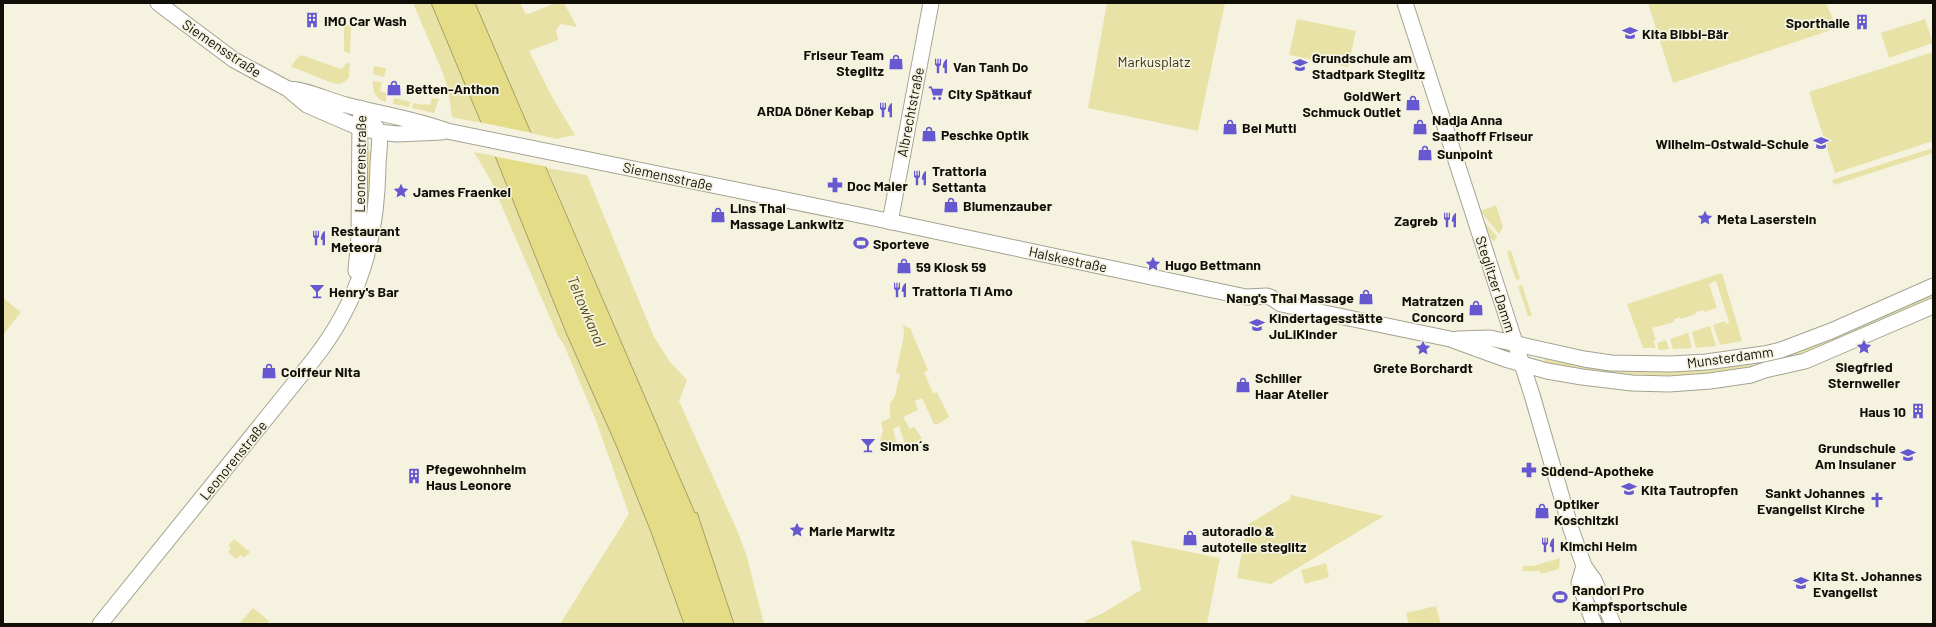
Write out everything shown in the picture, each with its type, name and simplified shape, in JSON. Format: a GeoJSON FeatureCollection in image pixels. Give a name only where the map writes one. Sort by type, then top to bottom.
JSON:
{"type":"FeatureCollection","features":[{"type":"Feature","properties":{"kind":"main road","name":"Siemensstraße"},"geometry":{"type":"LineString","coordinates":[[158,3],[234,60],[288,89],[306,105],[360,128],[379,132],[397,134],[453,132]]}},
{"type":"Feature","properties":{"kind":"main road","name":"Albrechtstraße"},"geometry":{"type":"LineString","coordinates":[[890,222],[931,3]]}},
{"type":"Feature","properties":{"kind":"main road","name":"Steglitzer Damm"},"geometry":{"type":"LineString","coordinates":[[1405,3],[1522,364],[1571,529],[1584,566],[1594,580],[1613,624]]}},
{"type":"Feature","properties":{"kind":"main road","name":"Siemensstraße"},"geometry":{"type":"LineString","coordinates":[[288,89],[302,90],[360,108],[453,132],[890,222]]}},
{"type":"Feature","properties":{"kind":"main road","name":"Leonorenstraße"},"geometry":{"type":"LineString","coordinates":[[354,288],[359,236],[360,108]]}},
{"type":"Feature","properties":{"kind":"main road","name":"Leonorenstraße"},"geometry":{"type":"LineString","coordinates":[[100,624],[329,339],[347,309],[354,288],[367,260],[376,216],[379,132],[360,108]]}},
{"type":"Feature","properties":{"kind":"main road","name":"Halskestraße"},"geometry":{"type":"LineString","coordinates":[[890,222],[1246,297],[1270,307],[1281,304],[1453,339],[1522,364]]}},
{"type":"Feature","properties":{"kind":"main road","name":"Munsterdamm"},"geometry":{"type":"LineString","coordinates":[[1515,343],[1584,359],[1611,362],[1671,364],[1720,360],[1764,354],[1781,350],[1844,325],[1933,286]]}},
{"type":"Feature","properties":{"kind":"main road","name":"Munsterdamm"},"geometry":{"type":"LineString","coordinates":[[1522,364],[1582,377],[1632,383],[1670,384],[1729,379],[1752,375],[1765,370],[1805,361],[1933,306]]}},
{"type":"Feature","properties":{"kind":"main road","name":"Halskestraße"},"geometry":{"type":"LineString","coordinates":[[1453,339],[1486,338],[1515,343]]}},
{"type":"Feature","properties":{"kind":"main road"},"geometry":{"type":"LineString","coordinates":[[1584,566],[1579,583],[1594,624]]}},
{"type":"Feature","properties":{"kind":"green space"},"geometry":{"type":"Polygon","coordinates":[[[413,3],[431,3],[481,123],[452,117],[448,89],[442,71],[413,3]]]}},
{"type":"Feature","properties":{"kind":"green space"},"geometry":{"type":"Polygon","coordinates":[[[475,3],[520,3],[525,13],[528,14],[556,3],[564,3],[577,27],[561,24],[556,30],[558,40],[529,51],[551,95],[575,135],[557,139],[530,133],[475,3]]]}},
{"type":"Feature","properties":{"kind":"green space","name":"Markusplatz"},"geometry":{"type":"Polygon","coordinates":[[[1107,3],[1225,3],[1198,131],[1088,108],[1107,3]]]}},
{"type":"Feature","properties":{"kind":"green space"},"geometry":{"type":"Polygon","coordinates":[[[1648,3],[1826,3],[1837,28],[1673,83],[1648,3]]]}},
{"type":"Feature","properties":{"kind":"green space"},"geometry":{"type":"Polygon","coordinates":[[[1297,19],[1356,31],[1348,67],[1289,55],[1297,19]]]}},
{"type":"Feature","properties":{"kind":"green space"},"geometry":{"type":"Polygon","coordinates":[[[1925,19],[1933,43],[1889,58],[1881,33],[1925,19]]]}},
{"type":"Feature","properties":{"kind":"green space"},"geometry":{"type":"Polygon","coordinates":[[[344,24],[351,26],[350,54],[344,51],[344,24]]]}},
{"type":"Feature","properties":{"kind":"green space"},"geometry":{"type":"Polygon","coordinates":[[[1933,52],[1933,141],[1835,173],[1809,92],[1933,52]]]}},
{"type":"Feature","properties":{"kind":"green space"},"geometry":{"type":"Polygon","coordinates":[[[301,55],[341,69],[350,62],[349,77],[346,81],[339,84],[291,67],[296,59],[301,55]]]}},
{"type":"Feature","properties":{"kind":"green space"},"geometry":{"type":"Polygon","coordinates":[[[374,66],[386,68],[384,77],[373,74],[374,66]]]}},
{"type":"Feature","properties":{"kind":"green space"},"geometry":{"type":"Polygon","coordinates":[[[373,81],[382,82],[380,91],[386,93],[386,102],[379,99],[375,94],[373,81]]]}},
{"type":"Feature","properties":{"kind":"green space"},"geometry":{"type":"Polygon","coordinates":[[[394,98],[411,102],[409,107],[393,104],[394,98]]]}},
{"type":"Feature","properties":{"kind":"green space"},"geometry":{"type":"Polygon","coordinates":[[[432,98],[439,99],[434,113],[412,108],[413,103],[430,105],[432,98]]]}},
{"type":"Feature","properties":{"kind":"green space"},"geometry":{"type":"Polygon","coordinates":[[[1933,148],[1933,153],[1834,185],[1832,180],[1933,148]]]}},
{"type":"Feature","properties":{"kind":"green space"},"geometry":{"type":"Polygon","coordinates":[[[364,150],[371,151],[369,220],[362,231],[364,150]]]}},
{"type":"Feature","properties":{"kind":"green space"},"geometry":{"type":"Polygon","coordinates":[[[474,152],[495,156],[567,335],[616,445],[651,532],[684,624],[560,624],[629,514],[595,418],[564,345],[558,336],[490,179],[474,152]]]}},
{"type":"Feature","properties":{"kind":"green space"},"geometry":{"type":"Polygon","coordinates":[[[547,168],[587,175],[654,337],[670,362],[687,380],[679,401],[737,530],[747,557],[764,624],[734,624],[697,512],[695,513],[547,168]]]}},
{"type":"Feature","properties":{"kind":"green space"},"geometry":{"type":"Polygon","coordinates":[[[1496,205],[1503,227],[1499,234],[1480,211],[1496,205]]]}},
{"type":"Feature","properties":{"kind":"green space"},"geometry":{"type":"Polygon","coordinates":[[[1484,222],[1497,236],[1494,242],[1488,235],[1484,222]]]}},
{"type":"Feature","properties":{"kind":"green space"},"geometry":{"type":"Polygon","coordinates":[[[1511,250],[1520,279],[1516,280],[1507,252],[1511,250]]]}},
{"type":"Feature","properties":{"kind":"green space"},"geometry":{"type":"Polygon","coordinates":[[[1722,273],[1742,341],[1720,345],[1713,325],[1725,321],[1726,324],[1729,322],[1716,281],[1709,284],[1717,308],[1704,312],[1703,310],[1696,312],[1696,314],[1681,319],[1680,317],[1674,319],[1674,322],[1652,328],[1656,340],[1653,341],[1656,348],[1643,348],[1627,304],[1722,273]]]}},
{"type":"Feature","properties":{"kind":"green space"},"geometry":{"type":"Polygon","coordinates":[[[1522,285],[1532,316],[1528,316],[1518,286],[1522,285]]]}},
{"type":"Feature","properties":{"kind":"green space"},"geometry":{"type":"Polygon","coordinates":[[[1933,293],[1933,298],[1835,341],[1796,355],[1794,354],[1794,352],[1933,293]]]}},
{"type":"Feature","properties":{"kind":"green space"},"geometry":{"type":"Polygon","coordinates":[[[3,298],[21,312],[3,335],[3,298]]]}},
{"type":"Feature","properties":{"kind":"green space"},"geometry":{"type":"Polygon","coordinates":[[[903,325],[911,329],[928,370],[924,372],[933,393],[937,392],[949,417],[938,424],[934,424],[922,398],[915,401],[918,410],[903,417],[910,429],[914,427],[922,438],[908,447],[904,441],[899,426],[893,429],[897,444],[889,444],[880,441],[883,431],[881,422],[890,418],[890,403],[895,396],[900,374],[896,373],[904,334],[903,325]]]}},
{"type":"Feature","properties":{"kind":"green space"},"geometry":{"type":"Polygon","coordinates":[[[1710,326],[1716,346],[1696,348],[1692,332],[1710,326]]]}},
{"type":"Feature","properties":{"kind":"green space"},"geometry":{"type":"Polygon","coordinates":[[[1688,333],[1692,348],[1673,349],[1670,339],[1688,333]]]}},
{"type":"Feature","properties":{"kind":"green space"},"geometry":{"type":"Polygon","coordinates":[[[1666,340],[1669,349],[1659,350],[1657,343],[1666,340]]]}},
{"type":"Feature","properties":{"kind":"green space"},"geometry":{"type":"Polygon","coordinates":[[[1544,359],[1611,371],[1693,370],[1751,362],[1753,366],[1743,370],[1707,374],[1661,376],[1614,373],[1568,367],[1545,363],[1544,359]]]}},
{"type":"Feature","properties":{"kind":"green space"},"geometry":{"type":"Polygon","coordinates":[[[1291,495],[1384,516],[1271,584],[1237,578],[1247,525],[1290,499],[1291,495]]]}},
{"type":"Feature","properties":{"kind":"green space"},"geometry":{"type":"Polygon","coordinates":[[[234,539],[250,552],[244,558],[240,555],[236,559],[228,552],[231,548],[228,546],[234,539]]]}},
{"type":"Feature","properties":{"kind":"green space"},"geometry":{"type":"Polygon","coordinates":[[[1131,540],[1220,558],[1207,624],[1086,624],[1085,621],[1103,613],[1141,590],[1131,540]]]}},
{"type":"Feature","properties":{"kind":"green space"},"geometry":{"type":"Polygon","coordinates":[[[1560,558],[1559,569],[1541,574],[1540,571],[1522,571],[1523,566],[1533,566],[1560,558]]]}},
{"type":"Feature","properties":{"kind":"green space"},"geometry":{"type":"Polygon","coordinates":[[[1326,563],[1329,577],[1305,584],[1301,570],[1326,563]]]}},
{"type":"Feature","properties":{"kind":"green space"},"geometry":{"type":"Polygon","coordinates":[[[1436,606],[1441,624],[1409,624],[1406,613],[1436,606]]]}},
{"type":"Feature","properties":{"kind":"green space"},"geometry":{"type":"Polygon","coordinates":[[[253,608],[269,621],[267,624],[239,624],[253,608]]]}},
{"type":"Feature","properties":{"kind":"water","name":"Teltowkanal"},"geometry":{"type":"Polygon","coordinates":[[[431,3],[475,3],[695,513],[697,512],[734,624],[684,624],[651,532],[616,445],[567,335],[495,156],[431,3]]]}},
{"type":"Feature","properties":{"kind":"pier"},"geometry":{"type":"Polygon","coordinates":[[[479,122],[532,133],[548,167],[493,156],[479,122]]]}},
{"type":"Feature","properties":{"kind":"place","name":"IMO Car Wash"},"geometry":{"type":"Point","coordinates":[312,20]}},
{"type":"Feature","properties":{"kind":"place","name":"Sporthalle"},"geometry":{"type":"Point","coordinates":[1862,22]}},
{"type":"Feature","properties":{"kind":"place","name":"Kita Bibbi-Bär"},"geometry":{"type":"Point","coordinates":[1630,33]}},
{"type":"Feature","properties":{"kind":"place","name":"Friseur Team Steglitz"},"geometry":{"type":"Point","coordinates":[896,62]}},
{"type":"Feature","properties":{"kind":"place","name":"Grundschule am Stadtpark Steglitz"},"geometry":{"type":"Point","coordinates":[1300,65]}},
{"type":"Feature","properties":{"kind":"place","name":"Van Tanh Do"},"geometry":{"type":"Point","coordinates":[941,66]}},
{"type":"Feature","properties":{"kind":"place","name":"Betten-Anthon"},"geometry":{"type":"Point","coordinates":[394,88]}},
{"type":"Feature","properties":{"kind":"place","name":"City Spätkauf"},"geometry":{"type":"Point","coordinates":[936,93]}},
{"type":"Feature","properties":{"kind":"place","name":"GoldWert Schmuck Outlet"},"geometry":{"type":"Point","coordinates":[1413,103]}},
{"type":"Feature","properties":{"kind":"place","name":"ARDA Döner Kebap"},"geometry":{"type":"Point","coordinates":[886,110]}},
{"type":"Feature","properties":{"kind":"place","name":"Bei Mutti"},"geometry":{"type":"Point","coordinates":[1230,127]}},
{"type":"Feature","properties":{"kind":"place","name":"Nadja Anna Saathoff Friseur"},"geometry":{"type":"Point","coordinates":[1420,127]}},
{"type":"Feature","properties":{"kind":"place","name":"Peschke Optik"},"geometry":{"type":"Point","coordinates":[929,134]}},
{"type":"Feature","properties":{"kind":"place","name":"Wilhelm-Ostwald-Schule"},"geometry":{"type":"Point","coordinates":[1821,143]}},
{"type":"Feature","properties":{"kind":"place","name":"Sunpoint"},"geometry":{"type":"Point","coordinates":[1425,153]}},
{"type":"Feature","properties":{"kind":"place","name":"Trattoria Settanta"},"geometry":{"type":"Point","coordinates":[920,178]}},
{"type":"Feature","properties":{"kind":"place","name":"Doc Maier"},"geometry":{"type":"Point","coordinates":[835,185]}},
{"type":"Feature","properties":{"kind":"place","name":"James Fraenkel"},"geometry":{"type":"Point","coordinates":[401,191]}},
{"type":"Feature","properties":{"kind":"place","name":"Blumenzauber"},"geometry":{"type":"Point","coordinates":[951,205]}},
{"type":"Feature","properties":{"kind":"place","name":"Lins Thai Massage Lankwitz"},"geometry":{"type":"Point","coordinates":[718,215]}},
{"type":"Feature","properties":{"kind":"place","name":"Meta Laserstein"},"geometry":{"type":"Point","coordinates":[1705,218]}},
{"type":"Feature","properties":{"kind":"place","name":"Zagreb"},"geometry":{"type":"Point","coordinates":[1450,220]}},
{"type":"Feature","properties":{"kind":"place","name":"Restaurant Meteora"},"geometry":{"type":"Point","coordinates":[319,238]}},
{"type":"Feature","properties":{"kind":"place","name":"Sporteve"},"geometry":{"type":"Point","coordinates":[861,243]}},
{"type":"Feature","properties":{"kind":"place","name":"Hugo Bettmann"},"geometry":{"type":"Point","coordinates":[1153,264]}},
{"type":"Feature","properties":{"kind":"place","name":"59 Kiosk 59"},"geometry":{"type":"Point","coordinates":[904,266]}},
{"type":"Feature","properties":{"kind":"place","name":"Trattoria Ti Amo"},"geometry":{"type":"Point","coordinates":[900,290]}},
{"type":"Feature","properties":{"kind":"place","name":"Henry's Bar"},"geometry":{"type":"Point","coordinates":[317,291]}},
{"type":"Feature","properties":{"kind":"place","name":"Nang's Thai Massage"},"geometry":{"type":"Point","coordinates":[1366,297]}},
{"type":"Feature","properties":{"kind":"place","name":"Matratzen Concord"},"geometry":{"type":"Point","coordinates":[1476,308]}},
{"type":"Feature","properties":{"kind":"place","name":"Kindertagesstätte JuLiKinder"},"geometry":{"type":"Point","coordinates":[1257,325]}},
{"type":"Feature","properties":{"kind":"place","name":"Siegfried Sternweiler"},"geometry":{"type":"Point","coordinates":[1864,347]}},
{"type":"Feature","properties":{"kind":"place","name":"Grete Borchardt"},"geometry":{"type":"Point","coordinates":[1423,348]}},
{"type":"Feature","properties":{"kind":"place","name":"Coiffeur Nita"},"geometry":{"type":"Point","coordinates":[269,371]}},
{"type":"Feature","properties":{"kind":"place","name":"Schiller Haar Atelier"},"geometry":{"type":"Point","coordinates":[1243,385]}},
{"type":"Feature","properties":{"kind":"place","name":"Haus 10"},"geometry":{"type":"Point","coordinates":[1918,411]}},
{"type":"Feature","properties":{"kind":"place","name":"Simon´s"},"geometry":{"type":"Point","coordinates":[868,445]}},
{"type":"Feature","properties":{"kind":"place","name":"Grundschule Am Insulaner"},"geometry":{"type":"Point","coordinates":[1908,455]}},
{"type":"Feature","properties":{"kind":"place","name":"Südend-Apotheke"},"geometry":{"type":"Point","coordinates":[1529,470]}},
{"type":"Feature","properties":{"kind":"place","name":"Pfegewohnheim Haus Leonore"},"geometry":{"type":"Point","coordinates":[414,476]}},
{"type":"Feature","properties":{"kind":"place","name":"Kita Tautropfen"},"geometry":{"type":"Point","coordinates":[1629,489]}},
{"type":"Feature","properties":{"kind":"place","name":"Sankt Johannes Evangelist Kirche"},"geometry":{"type":"Point","coordinates":[1877,500]}},
{"type":"Feature","properties":{"kind":"place","name":"Optiker Koschitzki"},"geometry":{"type":"Point","coordinates":[1542,511]}},
{"type":"Feature","properties":{"kind":"place","name":"Marie Marwitz"},"geometry":{"type":"Point","coordinates":[797,530]}},
{"type":"Feature","properties":{"kind":"place","name":"autoradio & autoteile steglitz"},"geometry":{"type":"Point","coordinates":[1190,538]}},
{"type":"Feature","properties":{"kind":"place","name":"Kimchi Heim"},"geometry":{"type":"Point","coordinates":[1548,545]}},
{"type":"Feature","properties":{"kind":"place","name":"Kita St. Johannes Evangelist"},"geometry":{"type":"Point","coordinates":[1801,583]}},
{"type":"Feature","properties":{"kind":"place","name":"Randori Pro Kampfsportschule"},"geometry":{"type":"Point","coordinates":[1560,597]}}]}
